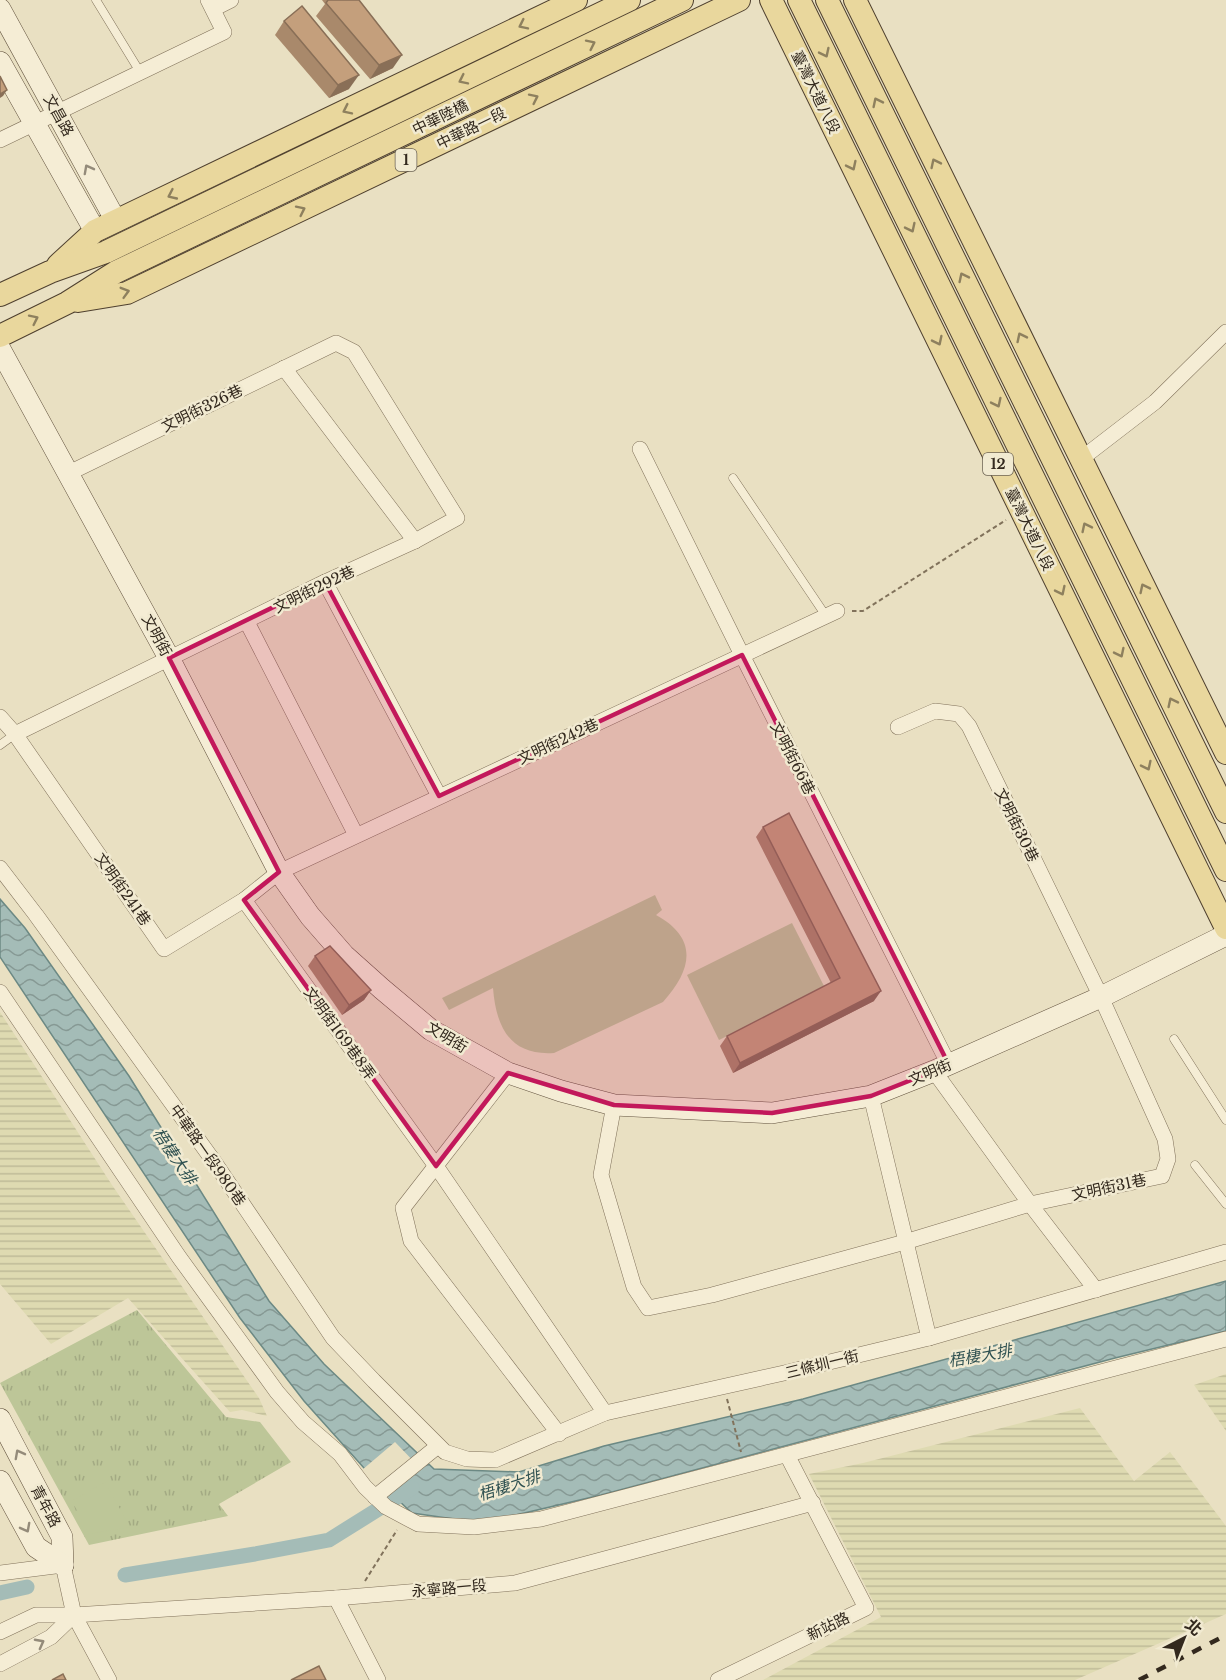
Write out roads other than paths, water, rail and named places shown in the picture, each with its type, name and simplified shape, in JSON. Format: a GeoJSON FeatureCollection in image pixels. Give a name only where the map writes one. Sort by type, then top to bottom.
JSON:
{"type":"FeatureCollection","features":[{"type":"Feature","properties":{"kind":"main road"},"geometry":{"type":"LineString","coordinates":[[0,295],[50,272],[95,231],[576,0]]}},
{"type":"Feature","properties":{"kind":"main road","name":"中華陸橋"},"geometry":{"type":"LineString","coordinates":[[50,272],[106,252],[629,0]]}},
{"type":"Feature","properties":{"kind":"main road","name":"中華陸橋"},"geometry":{"type":"LineString","coordinates":[[198,233],[682,0]]}},
{"type":"Feature","properties":{"kind":"main road","name":"中華路一段"},"geometry":{"type":"LineString","coordinates":[[67,303],[127,293],[739,0]]}},
{"type":"Feature","properties":{"kind":"main road","name":"臺灣大道八段"},"geometry":{"type":"LineString","coordinates":[[771,0],[1226,928]]}},
{"type":"Feature","properties":{"kind":"main road","name":"臺灣大道八段"},"geometry":{"type":"LineString","coordinates":[[799,0],[1226,870]]}},
{"type":"Feature","properties":{"kind":"main road"},"geometry":{"type":"LineString","coordinates":[[827,0],[1226,812]]}},
{"type":"Feature","properties":{"kind":"main road"},"geometry":{"type":"LineString","coordinates":[[855,0],[1226,753]]}},
{"type":"Feature","properties":{"kind":"main road","name":"中華路一段"},"geometry":{"type":"LineString","coordinates":[[0,336],[67,303],[116,272],[198,233]]}},
{"type":"Feature","properties":{"kind":"street"},"geometry":{"type":"LineString","coordinates":[[0,140],[224,32],[211,5],[231,0]]}},
{"type":"Feature","properties":{"kind":"street","name":"文昌路"},"geometry":{"type":"LineString","coordinates":[[0,9],[116,221]]}},
{"type":"Feature","properties":{"kind":"street","name":"文昌路"},"geometry":{"type":"LineString","coordinates":[[0,62],[95,231]]}},
{"type":"Feature","properties":{"kind":"street"},"geometry":{"type":"LineString","coordinates":[[1081,459],[1155,402],[1226,332]]}},
{"type":"Feature","properties":{"kind":"street","name":"文明街326巷"},"geometry":{"type":"LineString","coordinates":[[69,473],[336,343],[354,352],[457,518]]}},
{"type":"Feature","properties":{"kind":"street","name":"文明街"},"geometry":{"type":"LineString","coordinates":[[0,349],[169,658],[279,872],[310,916],[344,955],[382,989],[431,1030],[508,1073],[561,1091],[614,1105],[772,1113],[871,1096],[942,1068],[1101,997],[1226,935]]}},
{"type":"Feature","properties":{"kind":"street"},"geometry":{"type":"LineString","coordinates":[[284,368],[415,541]]}},
{"type":"Feature","properties":{"kind":"street","name":"文明街66巷"},"geometry":{"type":"LineString","coordinates":[[640,449],[942,1068],[1030,1204],[1096,1290]]}},
{"type":"Feature","properties":{"kind":"street","name":"文明街292巷"},"geometry":{"type":"LineString","coordinates":[[15,734],[325,582],[415,541],[457,518]]}},
{"type":"Feature","properties":{"kind":"street"},"geometry":{"type":"LineString","coordinates":[[325,582],[439,796]]}},
{"type":"Feature","properties":{"kind":"street","name":"文明街242巷"},"geometry":{"type":"LineString","coordinates":[[279,872],[832,614]]}},
{"type":"Feature","properties":{"kind":"street"},"geometry":{"type":"LineString","coordinates":[[247,622],[356,835]]}},
{"type":"Feature","properties":{"kind":"street","name":"文明街30巷"},"geometry":{"type":"LineString","coordinates":[[898,727],[935,711],[959,714],[969,726],[1101,997]]}},
{"type":"Feature","properties":{"kind":"street","name":"文明街241巷"},"geometry":{"type":"LineString","coordinates":[[0,717],[15,734],[164,949],[244,900],[279,872]]}},
{"type":"Feature","properties":{"kind":"street","name":"中華路一段980巷"},"geometry":{"type":"LineString","coordinates":[[0,868],[215,1163],[333,1338],[426,1434]]}},
{"type":"Feature","properties":{"kind":"street","name":"文明街169巷8弄"},"geometry":{"type":"LineString","coordinates":[[244,900],[436,1166],[604,1413]]}},
{"type":"Feature","properties":{"kind":"street"},"geometry":{"type":"LineString","coordinates":[[0,992],[179,1257],[277,1392],[303,1422],[340,1454],[375,1497],[386,1507],[418,1524],[474,1527],[541,1519],[1226,1339]]}},
{"type":"Feature","properties":{"kind":"street","name":"文明街31巷"},"geometry":{"type":"LineString","coordinates":[[614,1105],[601,1175],[634,1287],[648,1308],[712,1295],[905,1242],[1030,1204],[1162,1176],[1168,1159],[1165,1139],[1101,997]]}},
{"type":"Feature","properties":{"kind":"street"},"geometry":{"type":"LineString","coordinates":[[508,1073],[403,1208],[411,1241],[559,1434]]}},
{"type":"Feature","properties":{"kind":"street"},"geometry":{"type":"LineString","coordinates":[[871,1096],[929,1338]]}},
{"type":"Feature","properties":{"kind":"street","name":"三條圳一街"},"geometry":{"type":"LineString","coordinates":[[426,1434],[445,1452],[467,1459],[495,1460],[604,1413],[929,1338],[1226,1252]]}},
{"type":"Feature","properties":{"kind":"street","name":"青年路"},"geometry":{"type":"LineString","coordinates":[[0,1419],[63,1537],[63,1564]]}},
{"type":"Feature","properties":{"kind":"street"},"geometry":{"type":"LineString","coordinates":[[375,1497],[438,1446]]}},
{"type":"Feature","properties":{"kind":"street"},"geometry":{"type":"LineString","coordinates":[[787,1455],[813,1503]]}},
{"type":"Feature","properties":{"kind":"street","name":"青年路"},"geometry":{"type":"LineString","coordinates":[[0,1481],[36,1547],[63,1564]]}},
{"type":"Feature","properties":{"kind":"street","name":"永寧路一段"},"geometry":{"type":"LineString","coordinates":[[0,1632],[36,1615],[74,1615],[336,1598],[515,1583],[813,1503]]}},
{"type":"Feature","properties":{"kind":"street","name":"新站路"},"geometry":{"type":"LineString","coordinates":[[718,1680],[866,1608],[813,1503]]}},
{"type":"Feature","properties":{"kind":"street"},"geometry":{"type":"LineString","coordinates":[[0,1573],[63,1564],[74,1615],[110,1680]]}},
{"type":"Feature","properties":{"kind":"street"},"geometry":{"type":"LineString","coordinates":[[336,1598],[378,1680]]}},
{"type":"Feature","properties":{"kind":"street"},"geometry":{"type":"LineString","coordinates":[[0,1664],[51,1637],[74,1615]]}},
{"type":"Feature","properties":{"kind":"lane"},"geometry":{"type":"LineString","coordinates":[[96,0],[140,72]]}},
{"type":"Feature","properties":{"kind":"lane"},"geometry":{"type":"LineString","coordinates":[[732,478],[832,614]]}},
{"type":"Feature","properties":{"kind":"lane"},"geometry":{"type":"LineString","coordinates":[[0,745],[15,734]]}},
{"type":"Feature","properties":{"kind":"lane"},"geometry":{"type":"LineString","coordinates":[[1174,1039],[1226,1120]]}},
{"type":"Feature","properties":{"kind":"lane"},"geometry":{"type":"LineString","coordinates":[[1195,1166],[1226,1204]]}},
{"type":"Feature","properties":{"kind":"water","name":"梧棲大排"},"geometry":{"type":"Polygon","coordinates":[[[0,899],[25,928],[129,1076],[269,1301],[324,1364],[434,1469],[519,1472],[604,1446],[803,1399],[1226,1281],[1226,1331],[1115,1358],[601,1495],[482,1523],[412,1513],[364,1468],[304,1401],[240,1318],[0,957],[0,899]]]}},
{"type":"Feature","properties":{"kind":"waterway"},"geometry":{"type":"LineString","coordinates":[[125,1575],[329,1540],[412,1488]]}},
{"type":"Feature","properties":{"kind":"waterway"},"geometry":{"type":"LineString","coordinates":[[0,1593],[27,1587]]}},
{"type":"Feature","properties":{"kind":"railway"},"geometry":{"type":"LineString","coordinates":[[1139,1680],[1226,1635]]}}]}
